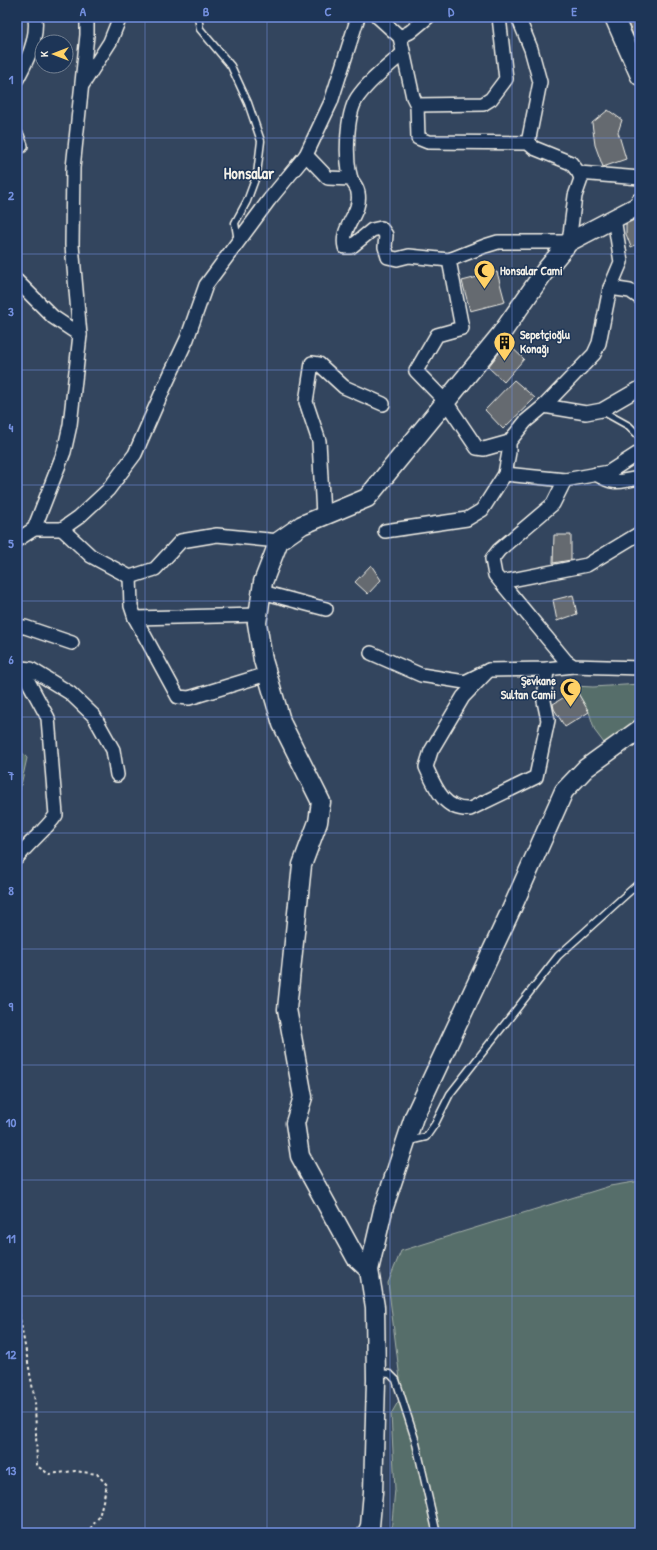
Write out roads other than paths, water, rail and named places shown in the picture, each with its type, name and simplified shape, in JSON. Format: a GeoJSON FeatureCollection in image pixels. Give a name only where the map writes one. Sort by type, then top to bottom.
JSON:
{"type":"FeatureCollection","features":[{"type":"Feature","properties":{"kind":"main road"},"geometry":{"type":"LineString","coordinates":[[614,17],[638,66]]}},
{"type":"Feature","properties":{"kind":"main road"},"geometry":{"type":"LineString","coordinates":[[369,1270],[356,1258],[300,1156],[295,1123],[303,1097],[286,1009],[302,865],[318,822],[321,802],[282,724],[263,660],[257,623],[263,582],[279,541],[302,525],[367,498],[501,334],[545,271],[568,242],[639,206]]}},
{"type":"Feature","properties":{"kind":"main road"},"geometry":{"type":"LineString","coordinates":[[367,1533],[370,1526],[373,1492],[376,1373],[375,1307],[369,1270],[383,1210],[414,1117],[512,908],[564,791],[586,768],[640,729]]}},
{"type":"Feature","properties":{"kind":"street"},"geometry":{"type":"LineString","coordinates":[[17,79],[28,58],[36,25],[35,17]]}},
{"type":"Feature","properties":{"kind":"street"},"geometry":{"type":"LineString","coordinates":[[34,529],[64,452],[70,425],[80,335],[72,245],[73,168],[87,35],[87,17]]}},
{"type":"Feature","properties":{"kind":"street"},"geometry":{"type":"LineString","coordinates":[[82,85],[110,42],[120,17]]}},
{"type":"Feature","properties":{"kind":"street"},"geometry":{"type":"LineString","coordinates":[[17,540],[34,529],[62,529],[79,517],[108,490],[136,454],[163,390],[187,339],[206,285],[269,200],[306,155],[331,102],[358,17]]}},
{"type":"Feature","properties":{"kind":"street"},"geometry":{"type":"LineString","coordinates":[[378,17],[400,37],[413,97],[418,105],[418,138],[428,142],[528,143],[534,148],[571,163],[579,173],[581,179],[576,196],[568,242],[498,242],[449,260],[409,256],[397,259],[388,257],[385,247],[386,235],[381,228],[372,230],[351,247],[345,247],[343,241],[345,229],[358,205],[358,192],[348,170],[347,145],[350,120],[356,99],[368,84],[403,53]]}},
{"type":"Feature","properties":{"kind":"street"},"geometry":{"type":"LineString","coordinates":[[400,37],[410,32],[428,17]]}},
{"type":"Feature","properties":{"kind":"street"},"geometry":{"type":"LineString","coordinates":[[418,105],[483,104],[491,99],[506,79],[499,17]]}},
{"type":"Feature","properties":{"kind":"street"},"geometry":{"type":"LineString","coordinates":[[518,17],[531,50],[540,82],[528,143]]}},
{"type":"Feature","properties":{"kind":"street"},"geometry":{"type":"LineString","coordinates":[[306,155],[328,178],[351,179]]}},
{"type":"Feature","properties":{"kind":"street"},"geometry":{"type":"LineString","coordinates":[[579,173],[640,178]]}},
{"type":"Feature","properties":{"kind":"street"},"geometry":{"type":"LineString","coordinates":[[449,260],[462,328],[437,335],[416,370],[446,402],[477,448],[484,450],[509,442],[526,421],[544,406],[594,354],[600,343],[610,288],[621,262],[614,218]]}},
{"type":"Feature","properties":{"kind":"street"},"geometry":{"type":"LineString","coordinates":[[17,281],[53,317],[80,335]]}},
{"type":"Feature","properties":{"kind":"street"},"geometry":{"type":"LineString","coordinates":[[610,288],[630,291],[640,298]]}},
{"type":"Feature","properties":{"kind":"street"},"geometry":{"type":"LineString","coordinates":[[323,515],[319,441],[306,402],[312,363],[319,364],[344,387],[383,404]]}},
{"type":"Feature","properties":{"kind":"street"},"geometry":{"type":"LineString","coordinates":[[544,406],[586,413],[602,410],[640,388]]}},
{"type":"Feature","properties":{"kind":"street"},"geometry":{"type":"LineString","coordinates":[[385,531],[467,519],[482,510],[505,474],[509,452],[509,442]]}},
{"type":"Feature","properties":{"kind":"street"},"geometry":{"type":"LineString","coordinates":[[505,474],[565,480],[609,472],[640,452]]}},
{"type":"Feature","properties":{"kind":"street"},"geometry":{"type":"LineString","coordinates":[[596,474],[606,480],[619,483],[640,478]]}},
{"type":"Feature","properties":{"kind":"street"},"geometry":{"type":"LineString","coordinates":[[565,480],[553,504],[499,550],[492,559],[495,575],[566,661],[573,666]]}},
{"type":"Feature","properties":{"kind":"street"},"geometry":{"type":"LineString","coordinates":[[62,529],[91,556],[130,577],[155,569],[181,541],[216,535],[279,541]]}},
{"type":"Feature","properties":{"kind":"street"},"geometry":{"type":"LineString","coordinates":[[501,582],[587,565],[640,533]]}},
{"type":"Feature","properties":{"kind":"street"},"geometry":{"type":"LineString","coordinates":[[130,577],[131,606],[135,618],[178,697],[189,698],[267,674]]}},
{"type":"Feature","properties":{"kind":"street"},"geometry":{"type":"LineString","coordinates":[[262,592],[326,609]]}},
{"type":"Feature","properties":{"kind":"street"},"geometry":{"type":"LineString","coordinates":[[135,618],[258,614]]}},
{"type":"Feature","properties":{"kind":"street"},"geometry":{"type":"LineString","coordinates":[[17,627],[25,627],[72,643]]}},
{"type":"Feature","properties":{"kind":"street"},"geometry":{"type":"LineString","coordinates":[[371,653],[421,675],[465,682],[489,670],[547,669],[573,666],[640,668]]}},
{"type":"Feature","properties":{"kind":"street"},"geometry":{"type":"LineString","coordinates":[[19,667],[31,669],[70,694],[94,716],[113,750],[117,776]]}},
{"type":"Feature","properties":{"kind":"street"},"geometry":{"type":"LineString","coordinates":[[17,858],[24,848],[49,825],[56,814],[48,718],[19,667]]}},
{"type":"Feature","properties":{"kind":"street"},"geometry":{"type":"LineString","coordinates":[[489,670],[463,697],[431,751],[426,767],[437,790],[446,801],[454,807],[462,810],[470,809],[536,777],[548,720],[544,701],[547,669]]}},
{"type":"Feature","properties":{"kind":"lane"},"geometry":{"type":"LineString","coordinates":[[198,17],[200,29],[231,66],[248,103],[261,141],[257,174],[247,201],[235,223],[238,242]]}},
{"type":"Feature","properties":{"kind":"lane"},"geometry":{"type":"LineString","coordinates":[[602,410],[629,426],[640,437]]}},
{"type":"Feature","properties":{"kind":"lane"},"geometry":{"type":"LineString","coordinates":[[406,1142],[426,1137],[436,1124],[450,1094],[558,956],[640,882]]}},
{"type":"Feature","properties":{"kind":"lane"},"geometry":{"type":"LineString","coordinates":[[376,1373],[390,1374],[396,1380],[415,1439],[436,1530],[439,1533]]}},
{"type":"Feature","properties":{"kind":"place","name":"Honsalar Cami"},"geometry":{"type":"Point","coordinates":[484,290]}},
{"type":"Feature","properties":{"kind":"place","name":"Sepetçioğlu Konağı"},"geometry":{"type":"Point","coordinates":[505,362]}},
{"type":"Feature","properties":{"kind":"place","name":"Şevkane Sultan Camii"},"geometry":{"type":"Point","coordinates":[571,708]}},
{"type":"Feature","properties":{"kind":"district","name":"Honsalar"},"geometry":{"type":"Point","coordinates":[249,173]}}]}
